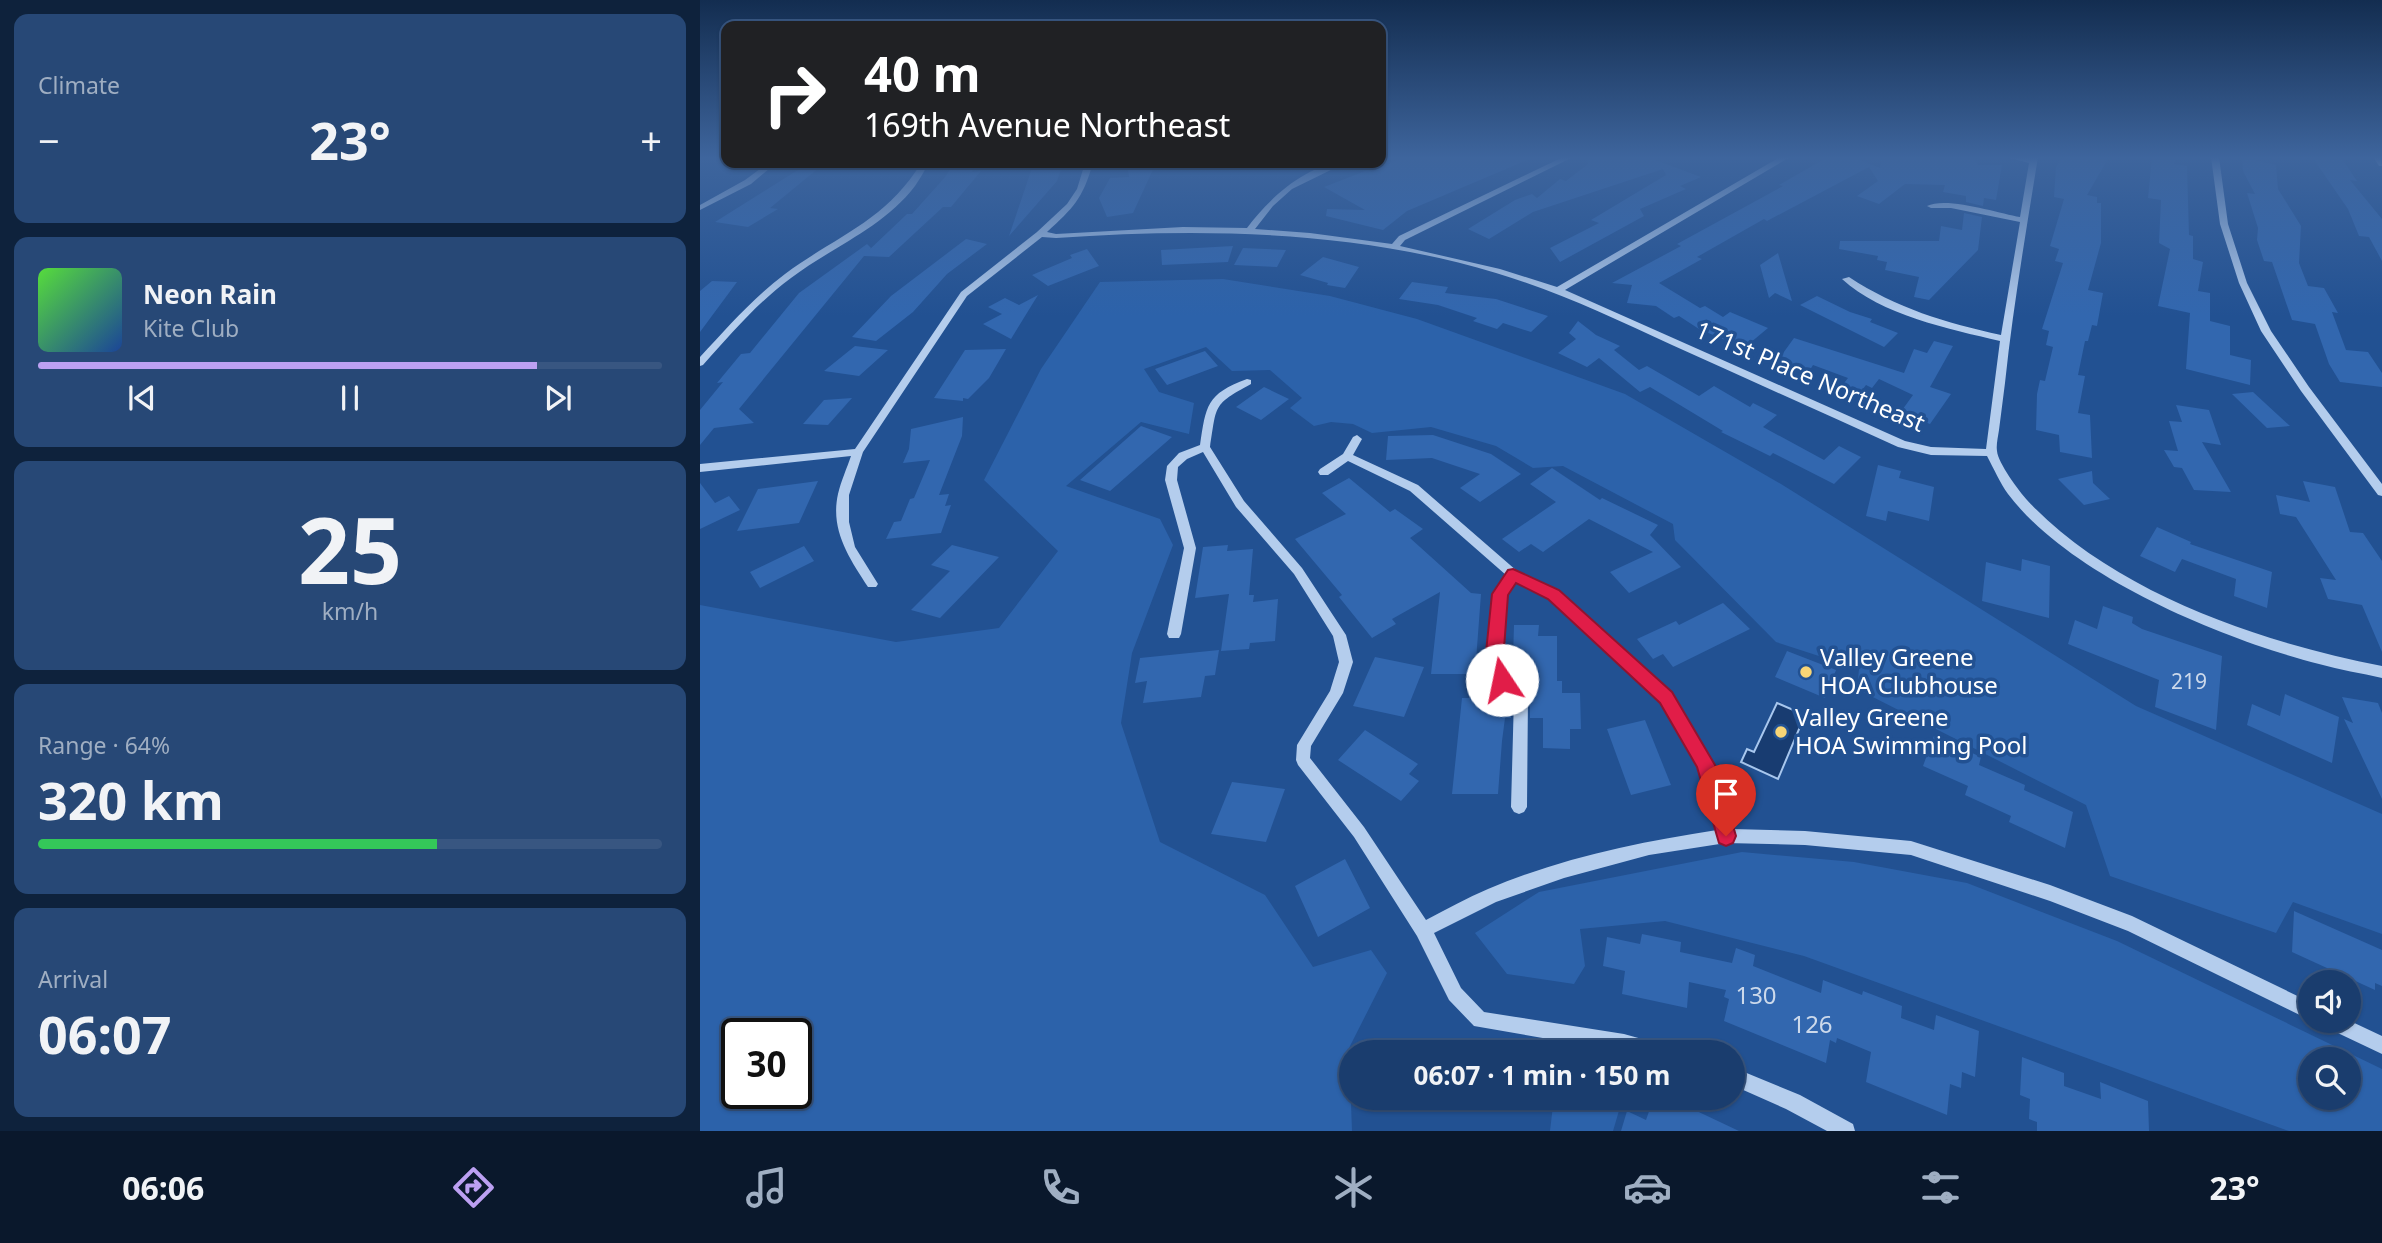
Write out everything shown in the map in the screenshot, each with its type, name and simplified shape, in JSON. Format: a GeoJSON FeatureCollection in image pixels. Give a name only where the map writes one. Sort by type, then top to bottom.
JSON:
{"type":"FeatureCollection","features":[{"type":"Feature","properties":{"kind":"street"},"geometry":{"type":"LineString","coordinates":[[700,363],[770,290],[885,210]]}},
{"type":"Feature","properties":{"kind":"street"},"geometry":{"type":"LineString","coordinates":[[872,584],[849,548],[843,522],[843,495],[858,452],[964,294],[1040,234],[1066,210]]}},
{"type":"Feature","properties":{"kind":"street"},"geometry":{"type":"LineString","coordinates":[[1251,229],[1264,210]]}},
{"type":"Feature","properties":{"kind":"street"},"geometry":{"type":"LineString","coordinates":[[1394,247],[1402,238],[1460,210]]}},
{"type":"Feature","properties":{"kind":"street"},"geometry":{"type":"LineString","coordinates":[[1558,290],[1696,210]]}},
{"type":"Feature","properties":{"kind":"street"},"geometry":{"type":"LineString","coordinates":[[1972,210],[2023,219]]}},
{"type":"Feature","properties":{"kind":"street"},"geometry":{"type":"LineString","coordinates":[[2025,210],[1991,453],[1998,471],[2026,508],[2063,542],[2102,568],[2173,604],[2311,656],[2382,672]]}},
{"type":"Feature","properties":{"kind":"street"},"geometry":{"type":"LineString","coordinates":[[2222,210],[2224,224],[2244,282],[2266,331],[2305,389],[2382,492]]}},
{"type":"Feature","properties":{"kind":"street","name":"171st Place Northeast"},"geometry":{"type":"LineString","coordinates":[[1040,234],[1056,236],[1141,230],[1251,229],[1315,234],[1394,247],[1521,276],[1558,290],[1902,444],[1931,451],[1991,453]]}},
{"type":"Feature","properties":{"kind":"street"},"geometry":{"type":"LineString","coordinates":[[1846,279],[1872,298],[1893,307],[1959,329],[2005,339]]}},
{"type":"Feature","properties":{"kind":"street"},"geometry":{"type":"LineString","coordinates":[[700,348],[715,347]]}},
{"type":"Feature","properties":{"kind":"street"},"geometry":{"type":"LineString","coordinates":[[1247,382],[1221,396],[1211,408],[1205,447],[1240,504],[1298,571],[1339,635],[1346,662],[1336,693],[1304,746],[1303,760],[1359,832],[1423,930],[1455,994],[1480,1020],[1605,1040]]}},
{"type":"Feature","properties":{"kind":"street"},"geometry":{"type":"LineString","coordinates":[[1324,472],[1347,456],[1357,439]]}},
{"type":"Feature","properties":{"kind":"street"},"geometry":{"type":"LineString","coordinates":[[1174,634],[1190,548],[1171,480],[1173,466],[1183,456],[1205,447]]}},
{"type":"Feature","properties":{"kind":"street"},"geometry":{"type":"LineString","coordinates":[[700,468],[858,452]]}},
{"type":"Feature","properties":{"kind":"street"},"geometry":{"type":"LineString","coordinates":[[1347,456],[1414,488],[1513,575],[1553,594],[1666,698],[1706,765],[1726,836]]}},
{"type":"Feature","properties":{"kind":"street"},"geometry":{"type":"LineString","coordinates":[[1513,575],[1500,594],[1494,662],[1502,680],[1521,695],[1519,807]]}},
{"type":"Feature","properties":{"kind":"street"},"geometry":{"type":"LineString","coordinates":[[1423,930],[1492,895],[1564,870],[1648,848],[1726,836],[1805,838],[1911,848],[2050,893],[2132,924],[2298,1005]]}},
{"type":"Feature","properties":{"kind":"street"},"geometry":{"type":"LineString","coordinates":[[2357,1033],[2382,1045]]}},
{"type":"Feature","properties":{"kind":"street"},"geometry":{"type":"LineString","coordinates":[[1745,1082],[1793,1102],[1846,1131]]}},
{"type":"Feature","properties":{"kind":"shaded area"},"geometry":{"type":"Polygon","coordinates":[[[1223,279],[1330,296],[1417,319],[1625,394],[1781,484],[2136,706],[2382,814],[2382,934],[2293,902],[2276,933],[2110,876],[2086,805],[1857,689],[1859,669],[1776,642],[1675,540],[1673,524],[1563,466],[1533,468],[1496,446],[1431,427],[1372,433],[1353,424],[1331,422],[1314,426],[1290,408],[1302,398],[1270,370],[1232,371],[1206,347],[1144,369],[1159,392],[1194,403],[1189,434],[1141,422],[1066,486],[1160,519],[1173,545],[1132,653],[1121,723],[1160,842],[1265,895],[1313,967],[1371,950],[1387,973],[1353,1040],[1339,1040],[1339,1110],[1351,1110],[1352,1131],[700,1131],[700,605],[896,642],[999,628],[1058,551],[984,480],[1041,369],[1100,282],[1223,279]]]}},
{"type":"Feature","properties":{"kind":"shaded area","name":"Valley Greene HOA Swimming Pool"},"geometry":{"type":"Polygon","coordinates":[[[1777,703],[1805,715],[1778,779],[1741,762],[1747,749],[1754,752],[1777,703]]]}},
{"type":"Feature","properties":{"kind":"shaded area"},"geometry":{"type":"Polygon","coordinates":[[[1742,852],[1854,862],[1967,883],[2117,941],[2298,1028],[2298,1033],[2307,1033],[2336,1047],[2298,1047],[2298,1110],[2361,1110],[2361,1059],[2382,1069],[2382,1131],[2289,1131],[1804,956],[1665,921],[1580,929],[1585,966],[1574,984],[1507,974],[1475,933],[1539,892],[1742,852]]]}},
{"type":"Feature","properties":{"kind":"shaded area"},"geometry":{"type":"Polygon","coordinates":[[[1552,1110],[1619,1110],[1613,1131],[1550,1131],[1552,1110]]]}},
{"type":"Feature","properties":{"kind":"building"},"geometry":{"type":"Polygon","coordinates":[[[734,210],[777,210],[748,227],[715,222],[734,210]]]}},
{"type":"Feature","properties":{"kind":"building"},"geometry":{"type":"Polygon","coordinates":[[[916,210],[940,210],[889,257],[864,256],[739,409],[754,423],[714,428],[700,445],[700,410],[723,382],[717,383],[741,354],[750,353],[799,293],[867,244],[871,248],[868,251],[907,214],[912,214],[916,210]]]}},
{"type":"Feature","properties":{"kind":"building"},"geometry":{"type":"Polygon","coordinates":[[[1018,210],[1032,210],[1009,236],[1018,210]]]}},
{"type":"Feature","properties":{"kind":"building"},"geometry":{"type":"Polygon","coordinates":[[[1104,210],[1134,210],[1133,213],[1107,217],[1104,210]]]}},
{"type":"Feature","properties":{"kind":"building"},"geometry":{"type":"Polygon","coordinates":[[[1327,210],[1410,210],[1383,230],[1326,216],[1327,210]]]}},
{"type":"Feature","properties":{"kind":"building"},"geometry":{"type":"Polygon","coordinates":[[[1499,210],[1540,210],[1489,239],[1468,229],[1499,210]]]}},
{"type":"Feature","properties":{"kind":"building"},"geometry":{"type":"Polygon","coordinates":[[[1608,210],[1640,210],[1644,216],[1560,262],[1550,248],[1599,223],[1591,220],[1608,210]]]}},
{"type":"Feature","properties":{"kind":"building"},"geometry":{"type":"Polygon","coordinates":[[[1740,210],[1788,210],[1767,221],[1764,219],[1697,257],[1702,259],[1659,283],[1700,308],[1705,306],[1723,317],[1730,312],[1768,328],[1744,348],[1699,329],[1679,316],[1674,318],[1656,306],[1627,303],[1632,285],[1612,283],[1681,246],[1677,244],[1740,210]]]}},
{"type":"Feature","properties":{"kind":"building"},"geometry":{"type":"Polygon","coordinates":[[[2061,210],[2101,210],[2101,243],[2088,290],[2103,293],[2097,326],[2092,325],[2088,341],[2085,341],[2078,375],[2085,376],[2078,413],[2090,415],[2092,458],[2060,452],[2059,435],[2036,430],[2037,394],[2040,380],[2045,381],[2053,347],[2046,345],[2049,331],[2042,329],[2063,263],[2055,261],[2059,249],[2050,246],[2061,210]]]}},
{"type":"Feature","properties":{"kind":"building"},"geometry":{"type":"Polygon","coordinates":[[[2161,210],[2188,210],[2189,235],[2193,236],[2193,259],[2203,262],[2198,291],[2210,293],[2210,321],[2230,326],[2230,355],[2251,360],[2250,385],[2186,369],[2190,313],[2158,306],[2170,249],[2159,243],[2161,210]]]}},
{"type":"Feature","properties":{"kind":"building"},"geometry":{"type":"Polygon","coordinates":[[[2252,210],[2291,210],[2301,226],[2299,263],[2308,286],[2324,288],[2338,313],[2332,312],[2346,350],[2368,352],[2382,373],[2382,387],[2340,382],[2329,364],[2315,324],[2292,320],[2272,262],[2264,261],[2257,240],[2258,228],[2252,210]]]}},
{"type":"Feature","properties":{"kind":"building"},"geometry":{"type":"Polygon","coordinates":[[[2348,210],[2374,210],[2382,219],[2382,261],[2369,237],[2359,236],[2348,210]]]}},
{"type":"Feature","properties":{"kind":"building"},"geometry":{"type":"Polygon","coordinates":[[[1964,213],[1982,217],[1978,250],[1929,300],[1914,297],[1919,277],[1885,270],[1887,262],[1877,260],[1878,256],[1839,249],[1840,241],[1939,241],[1941,226],[1962,230],[1964,213]]]}},
{"type":"Feature","properties":{"kind":"building"},"geometry":{"type":"Polygon","coordinates":[[[966,239],[987,244],[947,274],[913,312],[876,341],[852,337],[891,296],[966,239]]]}},
{"type":"Feature","properties":{"kind":"building"},"geometry":{"type":"Polygon","coordinates":[[[1233,246],[1228,262],[1162,265],[1161,250],[1233,246]]]}},
{"type":"Feature","properties":{"kind":"building"},"geometry":{"type":"Polygon","coordinates":[[[1243,248],[1286,250],[1277,267],[1234,265],[1243,248]]]}},
{"type":"Feature","properties":{"kind":"building"},"geometry":{"type":"Polygon","coordinates":[[[1087,249],[1099,266],[1048,286],[1032,275],[1072,258],[1070,255],[1087,249]]]}},
{"type":"Feature","properties":{"kind":"building"},"geometry":{"type":"Polygon","coordinates":[[[1778,253],[1792,301],[1775,293],[1769,298],[1760,265],[1778,253]]]}},
{"type":"Feature","properties":{"kind":"building"},"geometry":{"type":"Polygon","coordinates":[[[1323,257],[1359,267],[1345,288],[1327,285],[1328,283],[1300,275],[1323,257]]]}},
{"type":"Feature","properties":{"kind":"building"},"geometry":{"type":"Polygon","coordinates":[[[712,281],[737,282],[700,332],[700,291],[712,281]]]}},
{"type":"Feature","properties":{"kind":"building"},"geometry":{"type":"Polygon","coordinates":[[[1412,282],[1448,287],[1445,293],[1496,299],[1548,316],[1531,332],[1503,323],[1497,329],[1473,321],[1477,318],[1438,305],[1399,299],[1412,282]]]}},
{"type":"Feature","properties":{"kind":"building"},"geometry":{"type":"Polygon","coordinates":[[[1038,295],[1011,339],[983,324],[1002,314],[988,307],[1005,298],[1019,305],[1038,295]]]}},
{"type":"Feature","properties":{"kind":"building"},"geometry":{"type":"Polygon","coordinates":[[[1817,296],[1898,333],[1884,347],[1800,305],[1817,296]]]}},
{"type":"Feature","properties":{"kind":"building"},"geometry":{"type":"Polygon","coordinates":[[[1578,321],[1596,335],[1620,346],[1614,350],[1639,370],[1647,366],[1699,396],[1714,386],[1750,407],[1753,403],[1777,415],[1763,427],[1824,460],[1839,446],[1861,457],[1834,484],[1773,453],[1770,456],[1721,432],[1723,431],[1650,387],[1640,392],[1599,358],[1587,367],[1558,353],[1576,339],[1569,333],[1578,321]]]}},
{"type":"Feature","properties":{"kind":"building"},"geometry":{"type":"Polygon","coordinates":[[[1794,338],[1904,373],[1914,349],[1927,353],[1934,341],[1953,346],[1930,387],[1951,394],[1930,424],[1900,413],[1913,395],[1879,379],[1872,388],[1866,385],[1859,394],[1841,387],[1848,378],[1813,365],[1808,373],[1782,364],[1787,358],[1781,356],[1794,338]]]}},
{"type":"Feature","properties":{"kind":"building"},"geometry":{"type":"Polygon","coordinates":[[[855,346],[888,350],[859,376],[824,371],[855,346]]]}},
{"type":"Feature","properties":{"kind":"building"},"geometry":{"type":"Polygon","coordinates":[[[1006,349],[989,378],[968,399],[963,398],[963,401],[934,398],[965,350],[1006,349]]]}},
{"type":"Feature","properties":{"kind":"building"},"geometry":{"type":"Polygon","coordinates":[[[1205,351],[1218,366],[1167,385],[1155,369],[1205,351]]]}},
{"type":"Feature","properties":{"kind":"building"},"geometry":{"type":"Polygon","coordinates":[[[1264,387],[1289,399],[1261,420],[1236,407],[1264,387]]]}},
{"type":"Feature","properties":{"kind":"building"},"geometry":{"type":"Polygon","coordinates":[[[2253,392],[2290,426],[2267,428],[2232,394],[2253,392]]]}},
{"type":"Feature","properties":{"kind":"building"},"geometry":{"type":"Polygon","coordinates":[[[852,398],[828,425],[803,424],[824,400],[852,398]]]}},
{"type":"Feature","properties":{"kind":"building"},"geometry":{"type":"Polygon","coordinates":[[[2176,405],[2209,410],[2221,445],[2202,442],[2231,492],[2194,490],[2182,468],[2174,467],[2164,450],[2178,451],[2169,421],[2182,422],[2176,405]]]}},
{"type":"Feature","properties":{"kind":"building"},"geometry":{"type":"Polygon","coordinates":[[[963,417],[962,436],[939,495],[949,494],[945,506],[951,505],[941,533],[886,539],[894,522],[901,521],[910,499],[914,498],[930,460],[903,463],[909,449],[911,429],[963,417]]]}},
{"type":"Feature","properties":{"kind":"building"},"geometry":{"type":"Polygon","coordinates":[[[1141,426],[1172,437],[1110,491],[1080,480],[1141,426]]]}},
{"type":"Feature","properties":{"kind":"building"},"geometry":{"type":"Polygon","coordinates":[[[1433,435],[1491,454],[1521,474],[1480,502],[1460,488],[1480,474],[1432,458],[1386,460],[1388,436],[1433,435]]]}},
{"type":"Feature","properties":{"kind":"building"},"geometry":{"type":"Polygon","coordinates":[[[1878,465],[1901,471],[1899,478],[1934,487],[1929,521],[1888,511],[1886,521],[1866,516],[1878,465]]]}},
{"type":"Feature","properties":{"kind":"building"},"geometry":{"type":"Polygon","coordinates":[[[1552,468],[1600,500],[1602,498],[1658,525],[1650,535],[1681,567],[1629,593],[1610,572],[1653,552],[1589,519],[1543,552],[1531,544],[1519,552],[1502,539],[1556,502],[1530,484],[1552,468]]]}},
{"type":"Feature","properties":{"kind":"building"},"geometry":{"type":"Polygon","coordinates":[[[2092,471],[2093,483],[2110,499],[2084,505],[2058,479],[2092,471]]]}},
{"type":"Feature","properties":{"kind":"building"},"geometry":{"type":"Polygon","coordinates":[[[1349,478],[1390,512],[1395,509],[1423,529],[1410,538],[1471,593],[1481,594],[1475,674],[1431,674],[1440,592],[1392,619],[1396,624],[1372,638],[1339,597],[1342,595],[1295,539],[1346,514],[1322,493],[1349,478]]]}},
{"type":"Feature","properties":{"kind":"building"},"geometry":{"type":"Polygon","coordinates":[[[818,481],[799,523],[737,531],[758,489],[818,481]]]}},
{"type":"Feature","properties":{"kind":"building"},"geometry":{"type":"Polygon","coordinates":[[[2303,481],[2335,487],[2350,532],[2363,533],[2382,561],[2382,652],[2362,605],[2328,599],[2320,578],[2336,580],[2296,517],[2280,514],[2276,495],[2310,502],[2303,481]]]}},
{"type":"Feature","properties":{"kind":"building"},"geometry":{"type":"Polygon","coordinates":[[[700,483],[715,503],[729,496],[740,510],[700,529],[700,483]]]}},
{"type":"Feature","properties":{"kind":"building"},"geometry":{"type":"Polygon","coordinates":[[[2157,527],[2191,542],[2190,544],[2272,572],[2267,608],[2234,596],[2236,579],[2182,559],[2175,572],[2140,556],[2157,527]]]}},
{"type":"Feature","properties":{"kind":"building"},"geometry":{"type":"Polygon","coordinates":[[[952,545],[999,557],[940,618],[911,610],[950,571],[931,565],[952,545]]]}},
{"type":"Feature","properties":{"kind":"building"},"geometry":{"type":"Polygon","coordinates":[[[1228,545],[1227,551],[1253,549],[1249,595],[1254,595],[1253,602],[1278,599],[1275,641],[1250,643],[1249,649],[1221,651],[1229,594],[1195,598],[1203,547],[1228,545]]]}},
{"type":"Feature","properties":{"kind":"building"},"geometry":{"type":"Polygon","coordinates":[[[804,546],[814,561],[760,588],[750,572],[804,546]]]}},
{"type":"Feature","properties":{"kind":"building"},"geometry":{"type":"Polygon","coordinates":[[[2022,559],[2050,566],[2049,618],[1982,601],[1986,562],[2021,571],[2022,559]]]}},
{"type":"Feature","properties":{"kind":"building"},"geometry":{"type":"Polygon","coordinates":[[[1723,603],[1750,629],[1673,667],[1663,654],[1653,659],[1637,639],[1676,621],[1679,625],[1723,603]]]}},
{"type":"Feature","properties":{"kind":"building"},"geometry":{"type":"Polygon","coordinates":[[[2103,606],[2133,617],[2132,623],[2142,629],[2222,656],[2216,730],[2155,707],[2159,680],[2068,644],[2075,620],[2097,629],[2103,606]]]}},
{"type":"Feature","properties":{"kind":"building"},"geometry":{"type":"Polygon","coordinates":[[[1514,625],[1539,625],[1538,636],[1557,636],[1557,681],[1562,681],[1562,693],[1580,693],[1581,729],[1570,729],[1570,749],[1543,748],[1543,718],[1530,718],[1530,694],[1520,683],[1521,659],[1513,659],[1514,625]]]}},
{"type":"Feature","properties":{"kind":"building"},"geometry":{"type":"Polygon","coordinates":[[[1219,650],[1215,675],[1205,676],[1201,697],[1143,703],[1147,681],[1135,683],[1140,658],[1219,650]]]}},
{"type":"Feature","properties":{"kind":"building","name":"Valley Greene HOA Clubhouse"},"geometry":{"type":"Polygon","coordinates":[[[1787,651],[1836,670],[1825,698],[1775,677],[1787,651]]]}},
{"type":"Feature","properties":{"kind":"building"},"geometry":{"type":"Polygon","coordinates":[[[1375,657],[1424,667],[1404,717],[1353,706],[1375,657]]]}},
{"type":"Feature","properties":{"kind":"building"},"geometry":{"type":"Polygon","coordinates":[[[2285,694],[2339,717],[2332,763],[2247,725],[2252,704],[2280,716],[2285,694]]]}},
{"type":"Feature","properties":{"kind":"building"},"geometry":{"type":"Polygon","coordinates":[[[2342,697],[2378,703],[2382,713],[2382,799],[2344,719],[2353,723],[2342,697]]]}},
{"type":"Feature","properties":{"kind":"building"},"geometry":{"type":"Polygon","coordinates":[[[1462,698],[1511,698],[1511,718],[1505,718],[1498,794],[1452,794],[1462,698]]]}},
{"type":"Feature","properties":{"kind":"building"},"geometry":{"type":"Polygon","coordinates":[[[1645,720],[1671,785],[1631,795],[1607,729],[1645,720]]]}},
{"type":"Feature","properties":{"kind":"building"},"geometry":{"type":"Polygon","coordinates":[[[1365,730],[1418,764],[1409,774],[1419,781],[1401,801],[1338,760],[1365,730]]]}},
{"type":"Feature","properties":{"kind":"building"},"geometry":{"type":"Polygon","coordinates":[[[1934,736],[1981,757],[1979,765],[2025,785],[2024,790],[2073,812],[2065,848],[2009,822],[2011,816],[1965,795],[1968,786],[1923,766],[1934,736]]]}},
{"type":"Feature","properties":{"kind":"building"},"geometry":{"type":"Polygon","coordinates":[[[1232,782],[1285,789],[1266,842],[1211,834],[1232,782]]]}},
{"type":"Feature","properties":{"kind":"building"},"geometry":{"type":"Polygon","coordinates":[[[1345,859],[1370,908],[1318,937],[1295,886],[1345,859]]]}},
{"type":"Feature","properties":{"kind":"building"},"geometry":{"type":"Polygon","coordinates":[[[2294,911],[2382,950],[2382,986],[2375,983],[2375,990],[2361,984],[2361,970],[2331,970],[2292,952],[2294,911]]]}},
{"type":"Feature","properties":{"kind":"building"},"geometry":{"type":"Polygon","coordinates":[[[1642,934],[1681,942],[1680,952],[1732,963],[1736,948],[1755,955],[1753,966],[1821,993],[1823,980],[1902,1006],[1901,1018],[1934,1030],[1936,1015],[1979,1031],[1975,1077],[1962,1072],[1961,1088],[1950,1084],[1947,1115],[1866,1082],[1871,1052],[1837,1038],[1836,1043],[1830,1040],[1826,1063],[1724,1021],[1729,999],[1724,997],[1726,990],[1689,982],[1687,1008],[1622,994],[1625,971],[1603,966],[1607,937],[1640,944],[1642,934]]]}},
{"type":"Feature","properties":{"kind":"building"},"geometry":{"type":"Polygon","coordinates":[[[2022,1057],[2064,1073],[2064,1086],[2101,1099],[2100,1082],[2148,1101],[2149,1131],[2037,1131],[2037,1122],[2029,1119],[2030,1099],[2020,1095],[2022,1057]]]}},
{"type":"Feature","properties":{"kind":"building"},"geometry":{"type":"Polygon","coordinates":[[[1649,1110],[1695,1110],[1739,1131],[1621,1131],[1627,1111],[1646,1120],[1649,1110]]]}},
{"type":"Feature","properties":{"kind":"place","name":"Valley Greene HOA Clubhouse"},"geometry":{"type":"Point","coordinates":[1806,672]}},
{"type":"Feature","properties":{"kind":"place","name":"Valley Greene HOA Swimming Pool"},"geometry":{"type":"Point","coordinates":[1781,732]}},
{"type":"Feature","properties":{"kind":"route"},"geometry":{"type":"LineString","coordinates":[[1502,680],[1494,662],[1500,594],[1513,575],[1553,594],[1666,698],[1706,765],[1726,836]]}}]}
